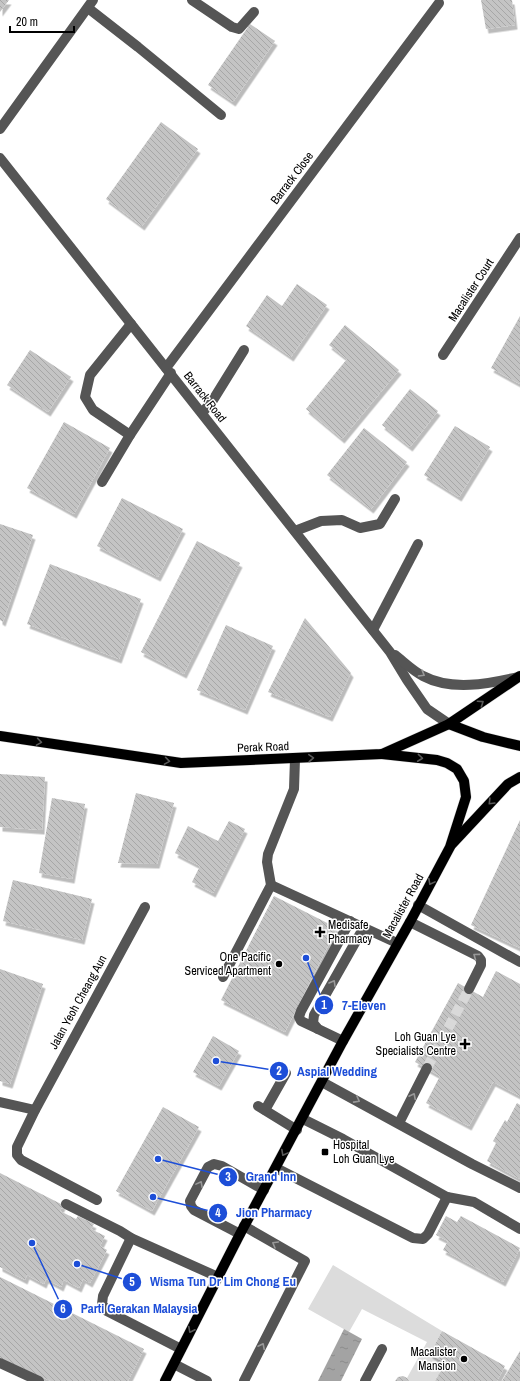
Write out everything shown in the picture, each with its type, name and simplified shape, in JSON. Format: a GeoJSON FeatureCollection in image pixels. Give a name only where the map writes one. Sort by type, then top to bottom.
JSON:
{"type":"FeatureCollection","features":[{"type":"Feature","properties":{"kind":"main road"},"geometry":{"type":"LineString","coordinates":[[449,724],[520,676]]}},
{"type":"Feature","properties":{"kind":"main road"},"geometry":{"type":"LineString","coordinates":[[449,724],[483,737],[520,746]]}},
{"type":"Feature","properties":{"kind":"main road","name":"Perak Road"},"geometry":{"type":"LineString","coordinates":[[0,736],[181,763],[382,754],[449,724]]}},
{"type":"Feature","properties":{"kind":"main road"},"geometry":{"type":"LineString","coordinates":[[382,754],[437,760],[447,763],[457,769],[464,781],[466,797],[450,847]]}},
{"type":"Feature","properties":{"kind":"main road"},"geometry":{"type":"LineString","coordinates":[[450,847],[502,789],[520,776]]}},
{"type":"Feature","properties":{"kind":"main road","name":"Macalister Road"},"geometry":{"type":"LineString","coordinates":[[165,1381],[242,1230],[303,1119],[343,1041],[450,847]]}},
{"type":"Feature","properties":{"kind":"street"},"geometry":{"type":"LineString","coordinates":[[192,0],[232,27],[239,29],[254,12]]}},
{"type":"Feature","properties":{"kind":"street","name":"Barrack Close"},"geometry":{"type":"LineString","coordinates":[[102,482],[168,371],[439,3]]}},
{"type":"Feature","properties":{"kind":"street"},"geometry":{"type":"LineString","coordinates":[[0,129],[91,4],[138,47],[221,115]]}},
{"type":"Feature","properties":{"kind":"street","name":"Barrack Road"},"geometry":{"type":"LineString","coordinates":[[0,158],[373,630],[390,652],[427,709],[449,724]]}},
{"type":"Feature","properties":{"kind":"street","name":"Macalister Court"},"geometry":{"type":"LineString","coordinates":[[443,356],[520,238]]}},
{"type":"Feature","properties":{"kind":"street"},"geometry":{"type":"LineString","coordinates":[[130,435],[93,410],[85,397],[90,375],[131,324]]}},
{"type":"Feature","properties":{"kind":"street"},"geometry":{"type":"LineString","coordinates":[[202,413],[244,350]]}},
{"type":"Feature","properties":{"kind":"street"},"geometry":{"type":"LineString","coordinates":[[295,530],[321,521],[342,520],[360,528],[380,524],[395,499]]}},
{"type":"Feature","properties":{"kind":"street"},"geometry":{"type":"LineString","coordinates":[[373,630],[418,544]]}},
{"type":"Feature","properties":{"kind":"street","name":"Barrack Road"},"geometry":{"type":"LineString","coordinates":[[390,652],[423,676],[445,684],[468,685],[494,683],[520,676]]}},
{"type":"Feature","properties":{"kind":"street"},"geometry":{"type":"LineString","coordinates":[[224,977],[271,885],[267,862],[268,854],[294,789],[295,759]]}},
{"type":"Feature","properties":{"kind":"street"},"geometry":{"type":"LineString","coordinates":[[271,885],[397,943]]}},
{"type":"Feature","properties":{"kind":"street"},"geometry":{"type":"LineString","coordinates":[[418,905],[520,962]]}},
{"type":"Feature","properties":{"kind":"street","name":"Jalan Yeoh Cheang Aun"},"geometry":{"type":"LineString","coordinates":[[97,1200],[21,1160],[17,1155],[17,1147],[35,1110],[145,908]]}},
{"type":"Feature","properties":{"kind":"street"},"geometry":{"type":"LineString","coordinates":[[343,1041],[301,1021],[299,1017],[350,921]]}},
{"type":"Feature","properties":{"kind":"street"},"geometry":{"type":"LineString","coordinates":[[410,922],[478,956],[481,960],[481,965],[469,989]]}},
{"type":"Feature","properties":{"kind":"street"},"geometry":{"type":"LineString","coordinates":[[318,1029],[313,1023],[314,1015],[364,927]]}},
{"type":"Feature","properties":{"kind":"street"},"geometry":{"type":"LineString","coordinates":[[399,1123],[427,1068]]}},
{"type":"Feature","properties":{"kind":"street"},"geometry":{"type":"LineString","coordinates":[[286,1073],[261,1108],[297,1130]]}},
{"type":"Feature","properties":{"kind":"street"},"geometry":{"type":"LineString","coordinates":[[322,1082],[472,1164],[520,1188]]}},
{"type":"Feature","properties":{"kind":"street"},"geometry":{"type":"LineString","coordinates":[[0,1102],[35,1110]]}},
{"type":"Feature","properties":{"kind":"street"},"geometry":{"type":"LineString","coordinates":[[303,1119],[343,1139],[447,1197],[474,1202],[520,1229]]}},
{"type":"Feature","properties":{"kind":"street"},"geometry":{"type":"LineString","coordinates":[[244,1381],[305,1261],[242,1230],[194,1210],[190,1201],[208,1167],[214,1164],[222,1166],[264,1190]]}},
{"type":"Feature","properties":{"kind":"street"},"geometry":{"type":"LineString","coordinates":[[276,1168],[413,1238],[423,1239],[428,1234],[447,1197]]}},
{"type":"Feature","properties":{"kind":"street"},"geometry":{"type":"LineString","coordinates":[[66,1204],[131,1238],[218,1277]]}},
{"type":"Feature","properties":{"kind":"street"},"geometry":{"type":"LineString","coordinates":[[131,1238],[103,1296],[102,1304],[107,1311],[181,1349]]}},
{"type":"Feature","properties":{"kind":"street"},"geometry":{"type":"LineString","coordinates":[[365,1381],[382,1349]]}},
{"type":"Feature","properties":{"kind":"street"},"geometry":{"type":"LineString","coordinates":[[0,1363],[39,1381]]}},
{"type":"Feature","properties":{"kind":"street"},"geometry":{"type":"LineString","coordinates":[[174,1364],[207,1381]]}},
{"type":"Feature","properties":{"kind":"shaded area"},"geometry":{"type":"Polygon","coordinates":[[[333,1265],[442,1331],[430,1354],[445,1363],[435,1381],[409,1381],[407,1378],[427,1342],[362,1309],[349,1332],[308,1309],[333,1265]]]}},
{"type":"Feature","properties":{"kind":"water"},"geometry":{"type":"Polygon","coordinates":[[[344,1329],[362,1339],[341,1381],[318,1381],[344,1329]]]}},
{"type":"Feature","properties":{"kind":"building"},"geometry":{"type":"Polygon","coordinates":[[[0,0],[9,0],[0,12],[0,0]]]}},
{"type":"Feature","properties":{"kind":"building"},"geometry":{"type":"Polygon","coordinates":[[[481,0],[512,0],[515,25],[486,29],[481,0]]]}},
{"type":"Feature","properties":{"kind":"building"},"geometry":{"type":"Polygon","coordinates":[[[250,24],[275,41],[233,102],[208,85],[250,24]]]}},
{"type":"Feature","properties":{"kind":"building"},"geometry":{"type":"Polygon","coordinates":[[[161,122],[198,149],[142,226],[106,199],[161,122]]]}},
{"type":"Feature","properties":{"kind":"building"},"geometry":{"type":"Polygon","coordinates":[[[297,284],[327,305],[291,357],[246,326],[267,295],[282,306],[297,284]]]}},
{"type":"Feature","properties":{"kind":"building"},"geometry":{"type":"Polygon","coordinates":[[[520,316],[520,384],[491,368],[520,316]]]}},
{"type":"Feature","properties":{"kind":"building"},"geometry":{"type":"Polygon","coordinates":[[[345,325],[399,370],[342,439],[306,409],[347,359],[329,345],[345,325]]]}},
{"type":"Feature","properties":{"kind":"building"},"geometry":{"type":"Polygon","coordinates":[[[30,350],[71,377],[48,412],[7,385],[30,350]]]}},
{"type":"Feature","properties":{"kind":"building"},"geometry":{"type":"Polygon","coordinates":[[[410,389],[438,411],[410,447],[382,425],[410,389]]]}},
{"type":"Feature","properties":{"kind":"building"},"geometry":{"type":"Polygon","coordinates":[[[64,422],[110,448],[74,514],[27,488],[64,422]]]}},
{"type":"Feature","properties":{"kind":"building"},"geometry":{"type":"Polygon","coordinates":[[[455,426],[490,447],[459,497],[424,475],[455,426]]]}},
{"type":"Feature","properties":{"kind":"building"},"geometry":{"type":"Polygon","coordinates":[[[364,428],[407,462],[371,509],[327,475],[364,428]]]}},
{"type":"Feature","properties":{"kind":"building"},"geometry":{"type":"Polygon","coordinates":[[[122,498],[183,529],[158,577],[97,546],[122,498]]]}},
{"type":"Feature","properties":{"kind":"building"},"geometry":{"type":"Polygon","coordinates":[[[0,524],[33,535],[3,622],[0,620],[0,524]]]}},
{"type":"Feature","properties":{"kind":"building"},"geometry":{"type":"Polygon","coordinates":[[[197,541],[240,563],[184,674],[141,652],[197,541]]]}},
{"type":"Feature","properties":{"kind":"building"},"geometry":{"type":"Polygon","coordinates":[[[50,564],[141,599],[119,659],[27,624],[50,564]]]}},
{"type":"Feature","properties":{"kind":"building"},"geometry":{"type":"Polygon","coordinates":[[[305,618],[351,673],[330,717],[268,692],[305,618]]]}},
{"type":"Feature","properties":{"kind":"building"},"geometry":{"type":"Polygon","coordinates":[[[226,625],[273,646],[245,710],[197,690],[226,625]]]}},
{"type":"Feature","properties":{"kind":"building"},"geometry":{"type":"Polygon","coordinates":[[[0,774],[45,777],[42,830],[0,827],[0,774]]]}},
{"type":"Feature","properties":{"kind":"building"},"geometry":{"type":"Polygon","coordinates":[[[136,793],[174,803],[157,864],[118,863],[136,793]]]}},
{"type":"Feature","properties":{"kind":"building"},"geometry":{"type":"Polygon","coordinates":[[[52,798],[85,804],[72,879],[39,873],[52,798]]]}},
{"type":"Feature","properties":{"kind":"building"},"geometry":{"type":"Polygon","coordinates":[[[520,820],[520,948],[471,925],[520,820]]]}},
{"type":"Feature","properties":{"kind":"building"},"geometry":{"type":"Polygon","coordinates":[[[229,821],[245,829],[213,893],[192,882],[200,866],[175,853],[188,826],[218,841],[229,821]]]}},
{"type":"Feature","properties":{"kind":"building"},"geometry":{"type":"Polygon","coordinates":[[[13,880],[92,899],[82,940],[3,921],[13,880]]]}},
{"type":"Feature","properties":{"kind":"building","name":"One Pacific Serviced Apartment"},"geometry":{"type":"Polygon","coordinates":[[[274,896],[337,928],[285,1032],[221,1000],[274,896]]]}},
{"type":"Feature","properties":{"kind":"building"},"geometry":{"type":"Polygon","coordinates":[[[0,969],[43,984],[10,1084],[0,1081],[0,969]]]}},
{"type":"Feature","properties":{"kind":"building"},"geometry":{"type":"Polygon","coordinates":[[[496,971],[520,984],[520,1096],[493,1082],[469,1126],[426,1103],[440,1076],[415,1062],[458,983],[483,997],[496,971]]]}},
{"type":"Feature","properties":{"kind":"building"},"geometry":{"type":"Polygon","coordinates":[[[213,1036],[239,1051],[219,1086],[193,1072],[213,1036]]]}},
{"type":"Feature","properties":{"kind":"building"},"geometry":{"type":"Polygon","coordinates":[[[517,1103],[520,1105],[520,1179],[487,1161],[496,1143],[493,1141],[505,1120],[507,1122],[517,1103]]]}},
{"type":"Feature","properties":{"kind":"building"},"geometry":{"type":"Polygon","coordinates":[[[163,1107],[199,1127],[152,1211],[116,1191],[163,1107]]]}},
{"type":"Feature","properties":{"kind":"building"},"geometry":{"type":"Polygon","coordinates":[[[0,1173],[63,1205],[60,1211],[76,1219],[78,1216],[94,1224],[91,1229],[105,1236],[100,1246],[107,1250],[90,1283],[83,1279],[79,1288],[64,1280],[61,1287],[46,1279],[44,1284],[27,1275],[25,1280],[0,1267],[0,1173]]]}},
{"type":"Feature","properties":{"kind":"building"},"geometry":{"type":"Polygon","coordinates":[[[446,1216],[457,1222],[461,1216],[520,1248],[503,1282],[443,1250],[448,1241],[436,1235],[446,1216]]]}},
{"type":"Feature","properties":{"kind":"building"},"geometry":{"type":"Polygon","coordinates":[[[0,1277],[144,1349],[128,1381],[51,1381],[0,1358],[0,1277]]]}},
{"type":"Feature","properties":{"kind":"building","name":"Macalister Mansion"},"geometry":{"type":"Polygon","coordinates":[[[442,1331],[505,1366],[497,1381],[435,1381],[445,1363],[430,1354],[442,1331]]]}},
{"type":"Feature","properties":{"kind":"building"},"geometry":{"type":"Polygon","coordinates":[[[520,1351],[520,1381],[502,1381],[520,1351]]]}},
{"type":"Feature","properties":{"kind":"building","name":"Macalister Mansion"},"geometry":{"type":"Polygon","coordinates":[[[403,1376],[409,1381],[395,1381],[398,1377],[403,1376]]]}},
{"type":"Feature","properties":{"kind":"tunnel"},"geometry":{"type":"LineString","coordinates":[[427,1068],[469,989]]}},
{"type":"Feature","properties":{"kind":"place","name":"Medisafe Pharmacy"},"geometry":{"type":"Point","coordinates":[320,932]}},
{"type":"Feature","properties":{"kind":"place","name":"7-Eleven"},"geometry":{"type":"Point","coordinates":[306,958]}},
{"type":"Feature","properties":{"kind":"place","name":"One Pacific Serviced Apartment"},"geometry":{"type":"Point","coordinates":[279,964]}},
{"type":"Feature","properties":{"kind":"place","name":"Loh Guan Lye Specialists Centre"},"geometry":{"type":"Point","coordinates":[465,1044]}},
{"type":"Feature","properties":{"kind":"place","name":"Aspial Wedding"},"geometry":{"type":"Point","coordinates":[216,1061]}},
{"type":"Feature","properties":{"kind":"place","name":"Hospital Loh Guan Lye"},"geometry":{"type":"Point","coordinates":[325,1152]}},
{"type":"Feature","properties":{"kind":"place","name":"Grand Inn"},"geometry":{"type":"Point","coordinates":[158,1159]}},
{"type":"Feature","properties":{"kind":"place","name":"Jion Pharmacy"},"geometry":{"type":"Point","coordinates":[153,1197]}},
{"type":"Feature","properties":{"kind":"place","name":"Parti Gerakan Malaysia"},"geometry":{"type":"Point","coordinates":[32,1243]}},
{"type":"Feature","properties":{"kind":"place","name":"Wisma Tun Dr Lim Chong Eu"},"geometry":{"type":"Point","coordinates":[77,1264]}},
{"type":"Feature","properties":{"kind":"place","name":"Macalister Mansion"},"geometry":{"type":"Point","coordinates":[464,1359]}}]}
